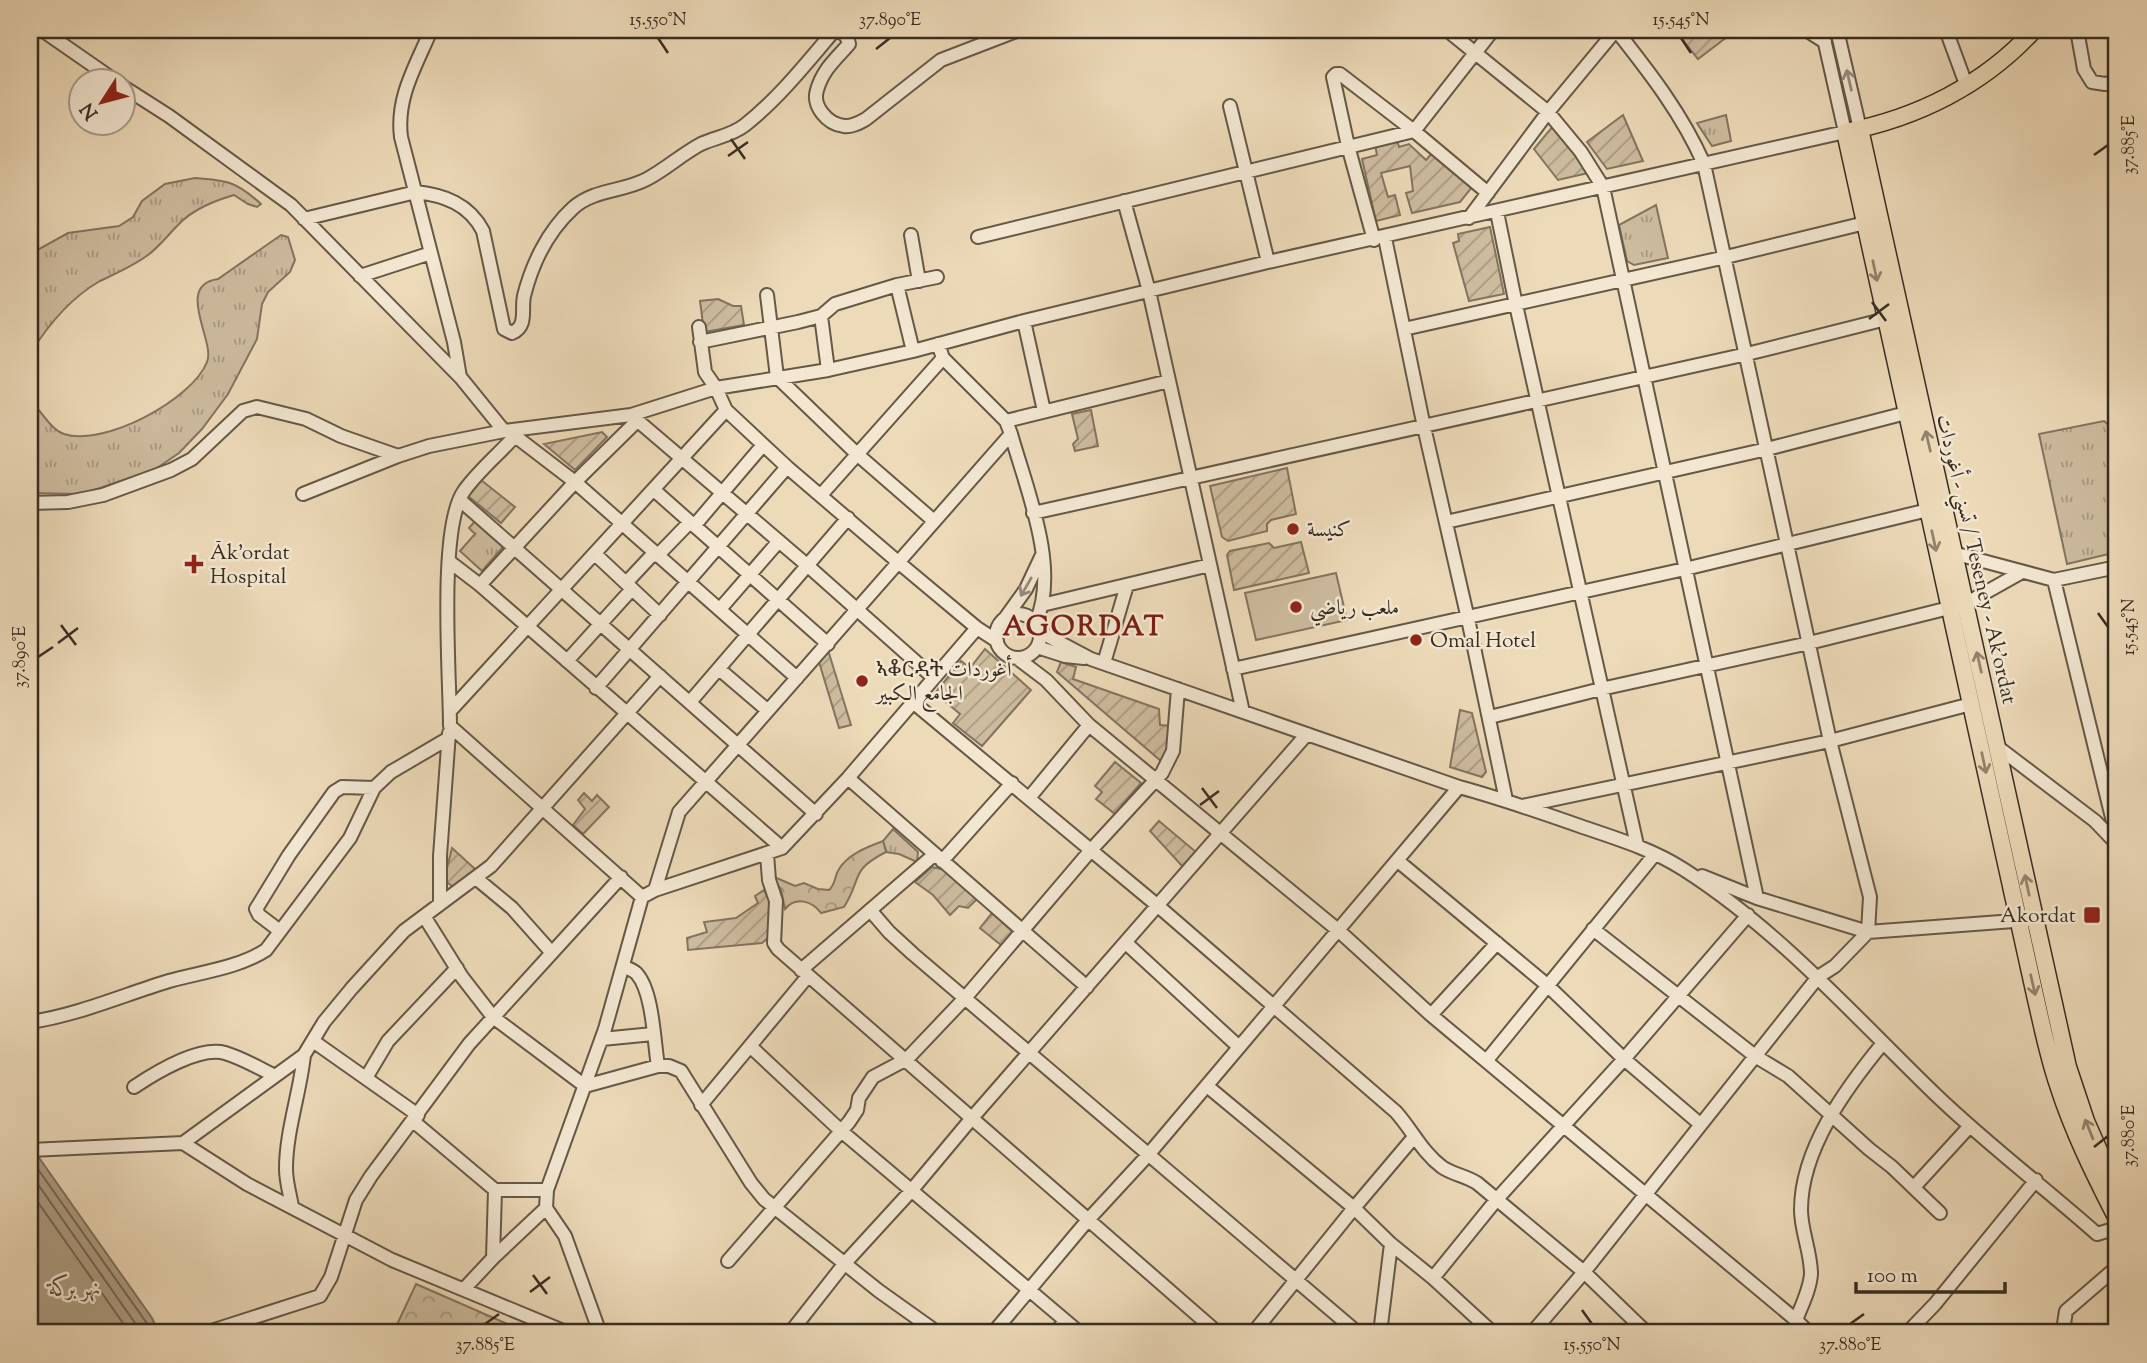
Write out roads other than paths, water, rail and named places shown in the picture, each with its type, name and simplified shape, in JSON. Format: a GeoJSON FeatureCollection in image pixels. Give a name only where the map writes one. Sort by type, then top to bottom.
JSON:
{"type":"FeatureCollection","features":[{"type":"Feature","properties":{"kind":"main road"},"geometry":{"type":"LineString","coordinates":[[2034,30],[2005,59],[1967,87],[1910,114],[1852,131],[1865,223],[1971,704],[2026,920],[2057,1083],[2090,1166],[2117,1219]]}},
{"type":"Feature","properties":{"kind":"main road","name":"تسني - أغوردات / Teseney - Ak'ordat"},"geometry":{"type":"LineString","coordinates":[[1852,131],[1999,748],[2026,920],[2086,1121],[2117,1191]]}},
{"type":"Feature","properties":{"kind":"street"},"geometry":{"type":"LineString","coordinates":[[42,30],[94,66]]}},
{"type":"Feature","properties":{"kind":"street"},"geometry":{"type":"LineString","coordinates":[[430,30],[408,79],[399,120],[461,378]]}},
{"type":"Feature","properties":{"kind":"street"},"geometry":{"type":"LineString","coordinates":[[304,219],[416,192],[431,193],[463,205],[483,231],[504,329],[512,333],[519,330],[523,321],[524,295],[541,249],[574,208],[587,198],[642,182],[703,143],[730,135],[743,127],[784,88],[833,32],[840,31],[845,34],[849,44],[831,61],[817,90],[816,99],[825,117],[844,126],[856,125],[866,119],[941,60],[1019,30]]}},
{"type":"Feature","properties":{"kind":"street"},"geometry":{"type":"LineString","coordinates":[[1447,30],[1548,112],[1581,152],[1603,187],[1757,898]]}},
{"type":"Feature","properties":{"kind":"street"},"geometry":{"type":"LineString","coordinates":[[978,237],[1414,131],[1493,30]]}},
{"type":"Feature","properties":{"kind":"street"},"geometry":{"type":"LineString","coordinates":[[1469,218],[1548,112],[1616,30],[1666,94],[1690,132],[1704,164],[1830,741],[1870,897],[1868,932],[1835,966],[1818,977],[1584,1272],[1531,1333]]}},
{"type":"Feature","properties":{"kind":"street"},"geometry":{"type":"LineString","coordinates":[[1806,30],[1824,36],[1852,131]]}},
{"type":"Feature","properties":{"kind":"street"},"geometry":{"type":"LineString","coordinates":[[1837,30],[1852,131]]}},
{"type":"Feature","properties":{"kind":"street"},"geometry":{"type":"LineString","coordinates":[[1946,30],[1967,87]]}},
{"type":"Feature","properties":{"kind":"street"},"geometry":{"type":"LineString","coordinates":[[2077,30],[2084,69],[2092,82],[2117,82]]}},
{"type":"Feature","properties":{"kind":"street"},"geometry":{"type":"LineString","coordinates":[[1488,193],[1340,74],[1333,77],[1348,146],[1379,239],[1404,329],[1423,428],[1468,619],[1506,800]]}},
{"type":"Feature","properties":{"kind":"street"},"geometry":{"type":"LineString","coordinates":[[136,95],[275,192],[512,432],[575,482],[797,678]]}},
{"type":"Feature","properties":{"kind":"street"},"geometry":{"type":"LineString","coordinates":[[1230,106],[1268,262]]}},
{"type":"Feature","properties":{"kind":"street"},"geometry":{"type":"LineString","coordinates":[[303,494],[429,446],[512,432],[634,418],[716,388],[828,370],[913,351],[1024,321],[1268,262],[1852,131]]}},
{"type":"Feature","properties":{"kind":"street"},"geometry":{"type":"LineString","coordinates":[[1124,201],[1149,291],[1242,712]]}},
{"type":"Feature","properties":{"kind":"street"},"geometry":{"type":"LineString","coordinates":[[1497,212],[1637,845]]}},
{"type":"Feature","properties":{"kind":"street"},"geometry":{"type":"LineString","coordinates":[[1404,329],[1865,223]]}},
{"type":"Feature","properties":{"kind":"street"},"geometry":{"type":"LineString","coordinates":[[911,236],[919,281]]}},
{"type":"Feature","properties":{"kind":"street"},"geometry":{"type":"LineString","coordinates":[[360,276],[431,253]]}},
{"type":"Feature","properties":{"kind":"street"},"geometry":{"type":"LineString","coordinates":[[700,342],[821,316],[835,304],[897,285],[937,277]]}},
{"type":"Feature","properties":{"kind":"street"},"geometry":{"type":"LineString","coordinates":[[897,285],[913,351]]}},
{"type":"Feature","properties":{"kind":"street"},"geometry":{"type":"LineString","coordinates":[[767,295],[777,377],[858,455],[934,521]]}},
{"type":"Feature","properties":{"kind":"street"},"geometry":{"type":"LineString","coordinates":[[821,316],[828,370]]}},
{"type":"Feature","properties":{"kind":"street"},"geometry":{"type":"LineString","coordinates":[[1033,513],[1747,354],[1886,318]]}},
{"type":"Feature","properties":{"kind":"street"},"geometry":{"type":"LineString","coordinates":[[1024,321],[1044,411]]}},
{"type":"Feature","properties":{"kind":"street"},"geometry":{"type":"LineString","coordinates":[[699,327],[705,372],[726,410],[787,467],[976,628],[997,641],[1004,653],[1017,658],[1046,680],[1089,725],[1339,931],[1432,1015],[1809,1333]]}},
{"type":"Feature","properties":{"kind":"street"},"geometry":{"type":"LineString","coordinates":[[937,344],[943,358],[1006,421],[1011,434],[1043,555],[1045,587],[1036,649],[1046,680]]}},
{"type":"Feature","properties":{"kind":"street"},"geometry":{"type":"LineString","coordinates":[[821,495],[943,358]]}},
{"type":"Feature","properties":{"kind":"street"},"geometry":{"type":"LineString","coordinates":[[1006,421],[1169,381]]}},
{"type":"Feature","properties":{"kind":"street"},"geometry":{"type":"LineString","coordinates":[[30,503],[68,502],[103,495],[171,470],[192,459],[243,411],[257,407],[306,419],[341,436],[398,456]]}},
{"type":"Feature","properties":{"kind":"street"},"geometry":{"type":"LineString","coordinates":[[450,711],[726,410]]}},
{"type":"Feature","properties":{"kind":"street"},"geometry":{"type":"LineString","coordinates":[[1446,522],[1768,449],[1906,413]]}},
{"type":"Feature","properties":{"kind":"street"},"geometry":{"type":"LineString","coordinates":[[634,418],[934,678]]}},
{"type":"Feature","properties":{"kind":"street"},"geometry":{"type":"LineString","coordinates":[[480,585],[634,418]]}},
{"type":"Feature","properties":{"kind":"street"},"geometry":{"type":"LineString","coordinates":[[440,904],[440,856],[450,711],[448,600],[451,534],[463,493],[512,432]]}},
{"type":"Feature","properties":{"kind":"street"},"geometry":{"type":"LineString","coordinates":[[655,890],[679,812],[1011,434]]}},
{"type":"Feature","properties":{"kind":"street"},"geometry":{"type":"LineString","coordinates":[[567,662],[601,624],[655,554],[692,524],[763,444]]}},
{"type":"Feature","properties":{"kind":"street"},"geometry":{"type":"LineString","coordinates":[[596,688],[787,467]]}},
{"type":"Feature","properties":{"kind":"street"},"geometry":{"type":"LineString","coordinates":[[654,490],[828,644]]}},
{"type":"Feature","properties":{"kind":"street"},"geometry":{"type":"LineString","coordinates":[[460,500],[816,814]]}},
{"type":"Feature","properties":{"kind":"street"},"geometry":{"type":"LineString","coordinates":[[1233,668],[1468,619],[1788,546],[1928,510]]}},
{"type":"Feature","properties":{"kind":"street"},"geometry":{"type":"LineString","coordinates":[[690,702],[848,518]]}},
{"type":"Feature","properties":{"kind":"street"},"geometry":{"type":"LineString","coordinates":[[720,610],[779,541]]}},
{"type":"Feature","properties":{"kind":"street"},"geometry":{"type":"LineString","coordinates":[[1953,553],[2054,580],[2117,567]]}},
{"type":"Feature","properties":{"kind":"street"},"geometry":{"type":"LineString","coordinates":[[595,554],[660,615]]}},
{"type":"Feature","properties":{"kind":"street"},"geometry":{"type":"LineString","coordinates":[[997,641],[998,627],[1026,589],[1043,555]]}},
{"type":"Feature","properties":{"kind":"street"},"geometry":{"type":"LineString","coordinates":[[450,562],[480,585],[782,848]]}},
{"type":"Feature","properties":{"kind":"street"},"geometry":{"type":"LineString","coordinates":[[1042,605],[1210,565]]}},
{"type":"Feature","properties":{"kind":"street"},"geometry":{"type":"LineString","coordinates":[[1489,717],[1965,604],[2022,572]]}},
{"type":"Feature","properties":{"kind":"street"},"geometry":{"type":"LineString","coordinates":[[2054,580],[2117,841]]}},
{"type":"Feature","properties":{"kind":"street"},"geometry":{"type":"LineString","coordinates":[[1104,663],[1127,585]]}},
{"type":"Feature","properties":{"kind":"street"},"geometry":{"type":"LineString","coordinates":[[1006,617],[1027,615],[1038,627],[1091,659]]}},
{"type":"Feature","properties":{"kind":"street"},"geometry":{"type":"LineString","coordinates":[[600,1333],[565,1236],[546,1208],[547,1190],[602,1038],[642,897],[655,890],[782,848],[848,778],[976,628]]}},
{"type":"Feature","properties":{"kind":"street"},"geometry":{"type":"LineString","coordinates":[[1017,658],[1036,649],[1104,663],[1459,787],[1506,800],[1637,845],[1681,867],[1757,898],[1868,932],[2026,920]]}},
{"type":"Feature","properties":{"kind":"street"},"geometry":{"type":"LineString","coordinates":[[719,669],[767,710]]}},
{"type":"Feature","properties":{"kind":"street"},"geometry":{"type":"LineString","coordinates":[[30,1150],[183,1143],[304,1055],[324,1022],[404,931],[477,879],[520,835],[660,676]]}},
{"type":"Feature","properties":{"kind":"street"},"geometry":{"type":"LineString","coordinates":[[728,1261],[857,1110],[859,1098],[873,1077],[907,1059],[965,998],[1166,766],[1173,751],[1178,689]]}},
{"type":"Feature","properties":{"kind":"street"},"geometry":{"type":"LineString","coordinates":[[914,703],[1158,906],[1396,1112],[1424,1151],[1444,1168],[1477,1183],[1497,1199],[1584,1272],[1647,1333]]}},
{"type":"Feature","properties":{"kind":"street"},"geometry":{"type":"LineString","coordinates":[[1521,806],[1830,741],[1971,704]]}},
{"type":"Feature","properties":{"kind":"street"},"geometry":{"type":"LineString","coordinates":[[1029,798],[1089,725]]}},
{"type":"Feature","properties":{"kind":"street"},"geometry":{"type":"LineString","coordinates":[[30,1022],[55,1018],[256,957],[266,950],[349,838],[374,788],[391,772],[449,732]]}},
{"type":"Feature","properties":{"kind":"street"},"geometry":{"type":"LineString","coordinates":[[449,732],[544,808],[642,897]]}},
{"type":"Feature","properties":{"kind":"street"},"geometry":{"type":"LineString","coordinates":[[790,1333],[845,1263],[911,1191],[1307,734]]}},
{"type":"Feature","properties":{"kind":"street"},"geometry":{"type":"LineString","coordinates":[[1999,748],[2117,841]]}},
{"type":"Feature","properties":{"kind":"street"},"geometry":{"type":"LineString","coordinates":[[848,778],[1087,987]]}},
{"type":"Feature","properties":{"kind":"street"},"geometry":{"type":"LineString","coordinates":[[701,1105],[805,973],[870,910],[938,857],[1012,783]]}},
{"type":"Feature","properties":{"kind":"street"},"geometry":{"type":"LineString","coordinates":[[280,931],[259,915],[256,909],[259,900],[334,793],[342,787],[374,788]]}},
{"type":"Feature","properties":{"kind":"street"},"geometry":{"type":"LineString","coordinates":[[993,1333],[1087,1221],[1207,1086],[1459,787]]}},
{"type":"Feature","properties":{"kind":"street"},"geometry":{"type":"LineString","coordinates":[[767,854],[769,880],[776,901],[774,943],[778,949],[1218,1333]]}},
{"type":"Feature","properties":{"kind":"street"},"geometry":{"type":"LineString","coordinates":[[1487,1060],[1655,854]]}},
{"type":"Feature","properties":{"kind":"street"},"geometry":{"type":"LineString","coordinates":[[1398,861],[1547,985],[1624,1059],[1700,1124]]}},
{"type":"Feature","properties":{"kind":"street"},"geometry":{"type":"LineString","coordinates":[[1681,867],[1748,915],[1818,977],[1969,1127],[2036,1180],[2097,1234],[2117,1228]]}},
{"type":"Feature","properties":{"kind":"street"},"geometry":{"type":"LineString","coordinates":[[205,1333],[320,1296],[331,1277],[356,1200],[371,1176],[469,1044],[621,877]]}},
{"type":"Feature","properties":{"kind":"street"},"geometry":{"type":"LineString","coordinates":[[477,879],[512,908],[552,953]]}},
{"type":"Feature","properties":{"kind":"street"},"geometry":{"type":"LineString","coordinates":[[870,910],[889,932],[965,998],[1358,1333]]}},
{"type":"Feature","properties":{"kind":"street"},"geometry":{"type":"LineString","coordinates":[[1433,1278],[1497,1199],[1624,1059],[1748,915]]}},
{"type":"Feature","properties":{"kind":"street"},"geometry":{"type":"LineString","coordinates":[[424,916],[493,1017],[585,1086]]}},
{"type":"Feature","properties":{"kind":"street"},"geometry":{"type":"LineString","coordinates":[[1593,929],[1755,1056],[1788,1076],[1940,1213]]}},
{"type":"Feature","properties":{"kind":"street"},"geometry":{"type":"LineString","coordinates":[[1126,943],[1239,1047]]}},
{"type":"Feature","properties":{"kind":"street"},"geometry":{"type":"LineString","coordinates":[[1432,1015],[1497,943]]}},
{"type":"Feature","properties":{"kind":"street"},"geometry":{"type":"LineString","coordinates":[[623,967],[640,977],[648,998],[658,1066]]}},
{"type":"Feature","properties":{"kind":"street"},"geometry":{"type":"LineString","coordinates":[[366,1078],[388,1041],[457,968]]}},
{"type":"Feature","properties":{"kind":"street"},"geometry":{"type":"LineString","coordinates":[[602,1038],[653,1034]]}},
{"type":"Feature","properties":{"kind":"street"},"geometry":{"type":"LineString","coordinates":[[313,1041],[366,1078],[415,1118],[495,1191],[547,1190]]}},
{"type":"Feature","properties":{"kind":"street"},"geometry":{"type":"LineString","coordinates":[[1796,1320],[1810,1282],[1811,1270],[1802,1226],[1801,1205],[1811,1162],[1830,1114],[1851,1082],[1884,1043]]}},
{"type":"Feature","properties":{"kind":"street"},"geometry":{"type":"LineString","coordinates":[[750,1046],[840,1130],[1080,1333]]}},
{"type":"Feature","properties":{"kind":"street"},"geometry":{"type":"LineString","coordinates":[[134,1087],[162,1068],[207,1052],[223,1052],[275,1076]]}},
{"type":"Feature","properties":{"kind":"street"},"geometry":{"type":"LineString","coordinates":[[292,1207],[287,1181],[288,1144],[304,1055]]}},
{"type":"Feature","properties":{"kind":"street"},"geometry":{"type":"LineString","coordinates":[[585,1086],[658,1066],[669,1066],[681,1071],[751,1183],[773,1208],[879,1291],[938,1333]]}},
{"type":"Feature","properties":{"kind":"street"},"geometry":{"type":"LineString","coordinates":[[1207,1086],[1354,1208],[1493,1333]]}},
{"type":"Feature","properties":{"kind":"street"},"geometry":{"type":"LineString","coordinates":[[1914,1187],[1969,1127]]}},
{"type":"Feature","properties":{"kind":"street"},"geometry":{"type":"LineString","coordinates":[[1253,1333],[1414,1138]]}},
{"type":"Feature","properties":{"kind":"street"},"geometry":{"type":"LineString","coordinates":[[183,1143],[225,1171],[392,1261],[568,1333]]}},
{"type":"Feature","properties":{"kind":"street"},"geometry":{"type":"LineString","coordinates":[[1907,1333],[1935,1304],[2036,1180]]}},
{"type":"Feature","properties":{"kind":"street"},"geometry":{"type":"LineString","coordinates":[[493,1258],[495,1191]]}},
{"type":"Feature","properties":{"kind":"street"},"geometry":{"type":"LineString","coordinates":[[464,1289],[546,1208]]}},
{"type":"Feature","properties":{"kind":"street"},"geometry":{"type":"LineString","coordinates":[[1380,1333],[1391,1244]]}},
{"type":"Feature","properties":{"kind":"street"},"geometry":{"type":"LineString","coordinates":[[2068,1333],[2064,1324],[2066,1311],[2117,1267]]}},
{"type":"Feature","properties":{"kind":"street"},"geometry":{"type":"LineString","coordinates":[[1055,1333],[1065,1321]]}},
{"type":"Feature","properties":{"kind":"water","name":"نهر بركة"},"geometry":{"type":"Polygon","coordinates":[[[30,1145],[152,1318],[159,1333],[30,1333],[30,1145]]]}},
{"type":"Feature","properties":{"kind":"place","name":"كنيسة"},"geometry":{"type":"Point","coordinates":[1293,529]}},
{"type":"Feature","properties":{"kind":"place","name":"Āk'ordat Hospital"},"geometry":{"type":"Point","coordinates":[194,564]}},
{"type":"Feature","properties":{"kind":"place","name":"ملعب رياضي"},"geometry":{"type":"Point","coordinates":[1296,607]}},
{"type":"Feature","properties":{"kind":"place","name":"Omal Hotel"},"geometry":{"type":"Point","coordinates":[1416,640]}},
{"type":"Feature","properties":{"kind":"place","name":"ኣቆርዳት أغوردات الجامع الكبير"},"geometry":{"type":"Point","coordinates":[862,681]}},
{"type":"Feature","properties":{"kind":"place","name":"Akordat"},"geometry":{"type":"Point","coordinates":[2092,915]}},
{"type":"Feature","properties":{"kind":"district","name":"AGORDAT"},"geometry":{"type":"Point","coordinates":[1084,625]}}]}
